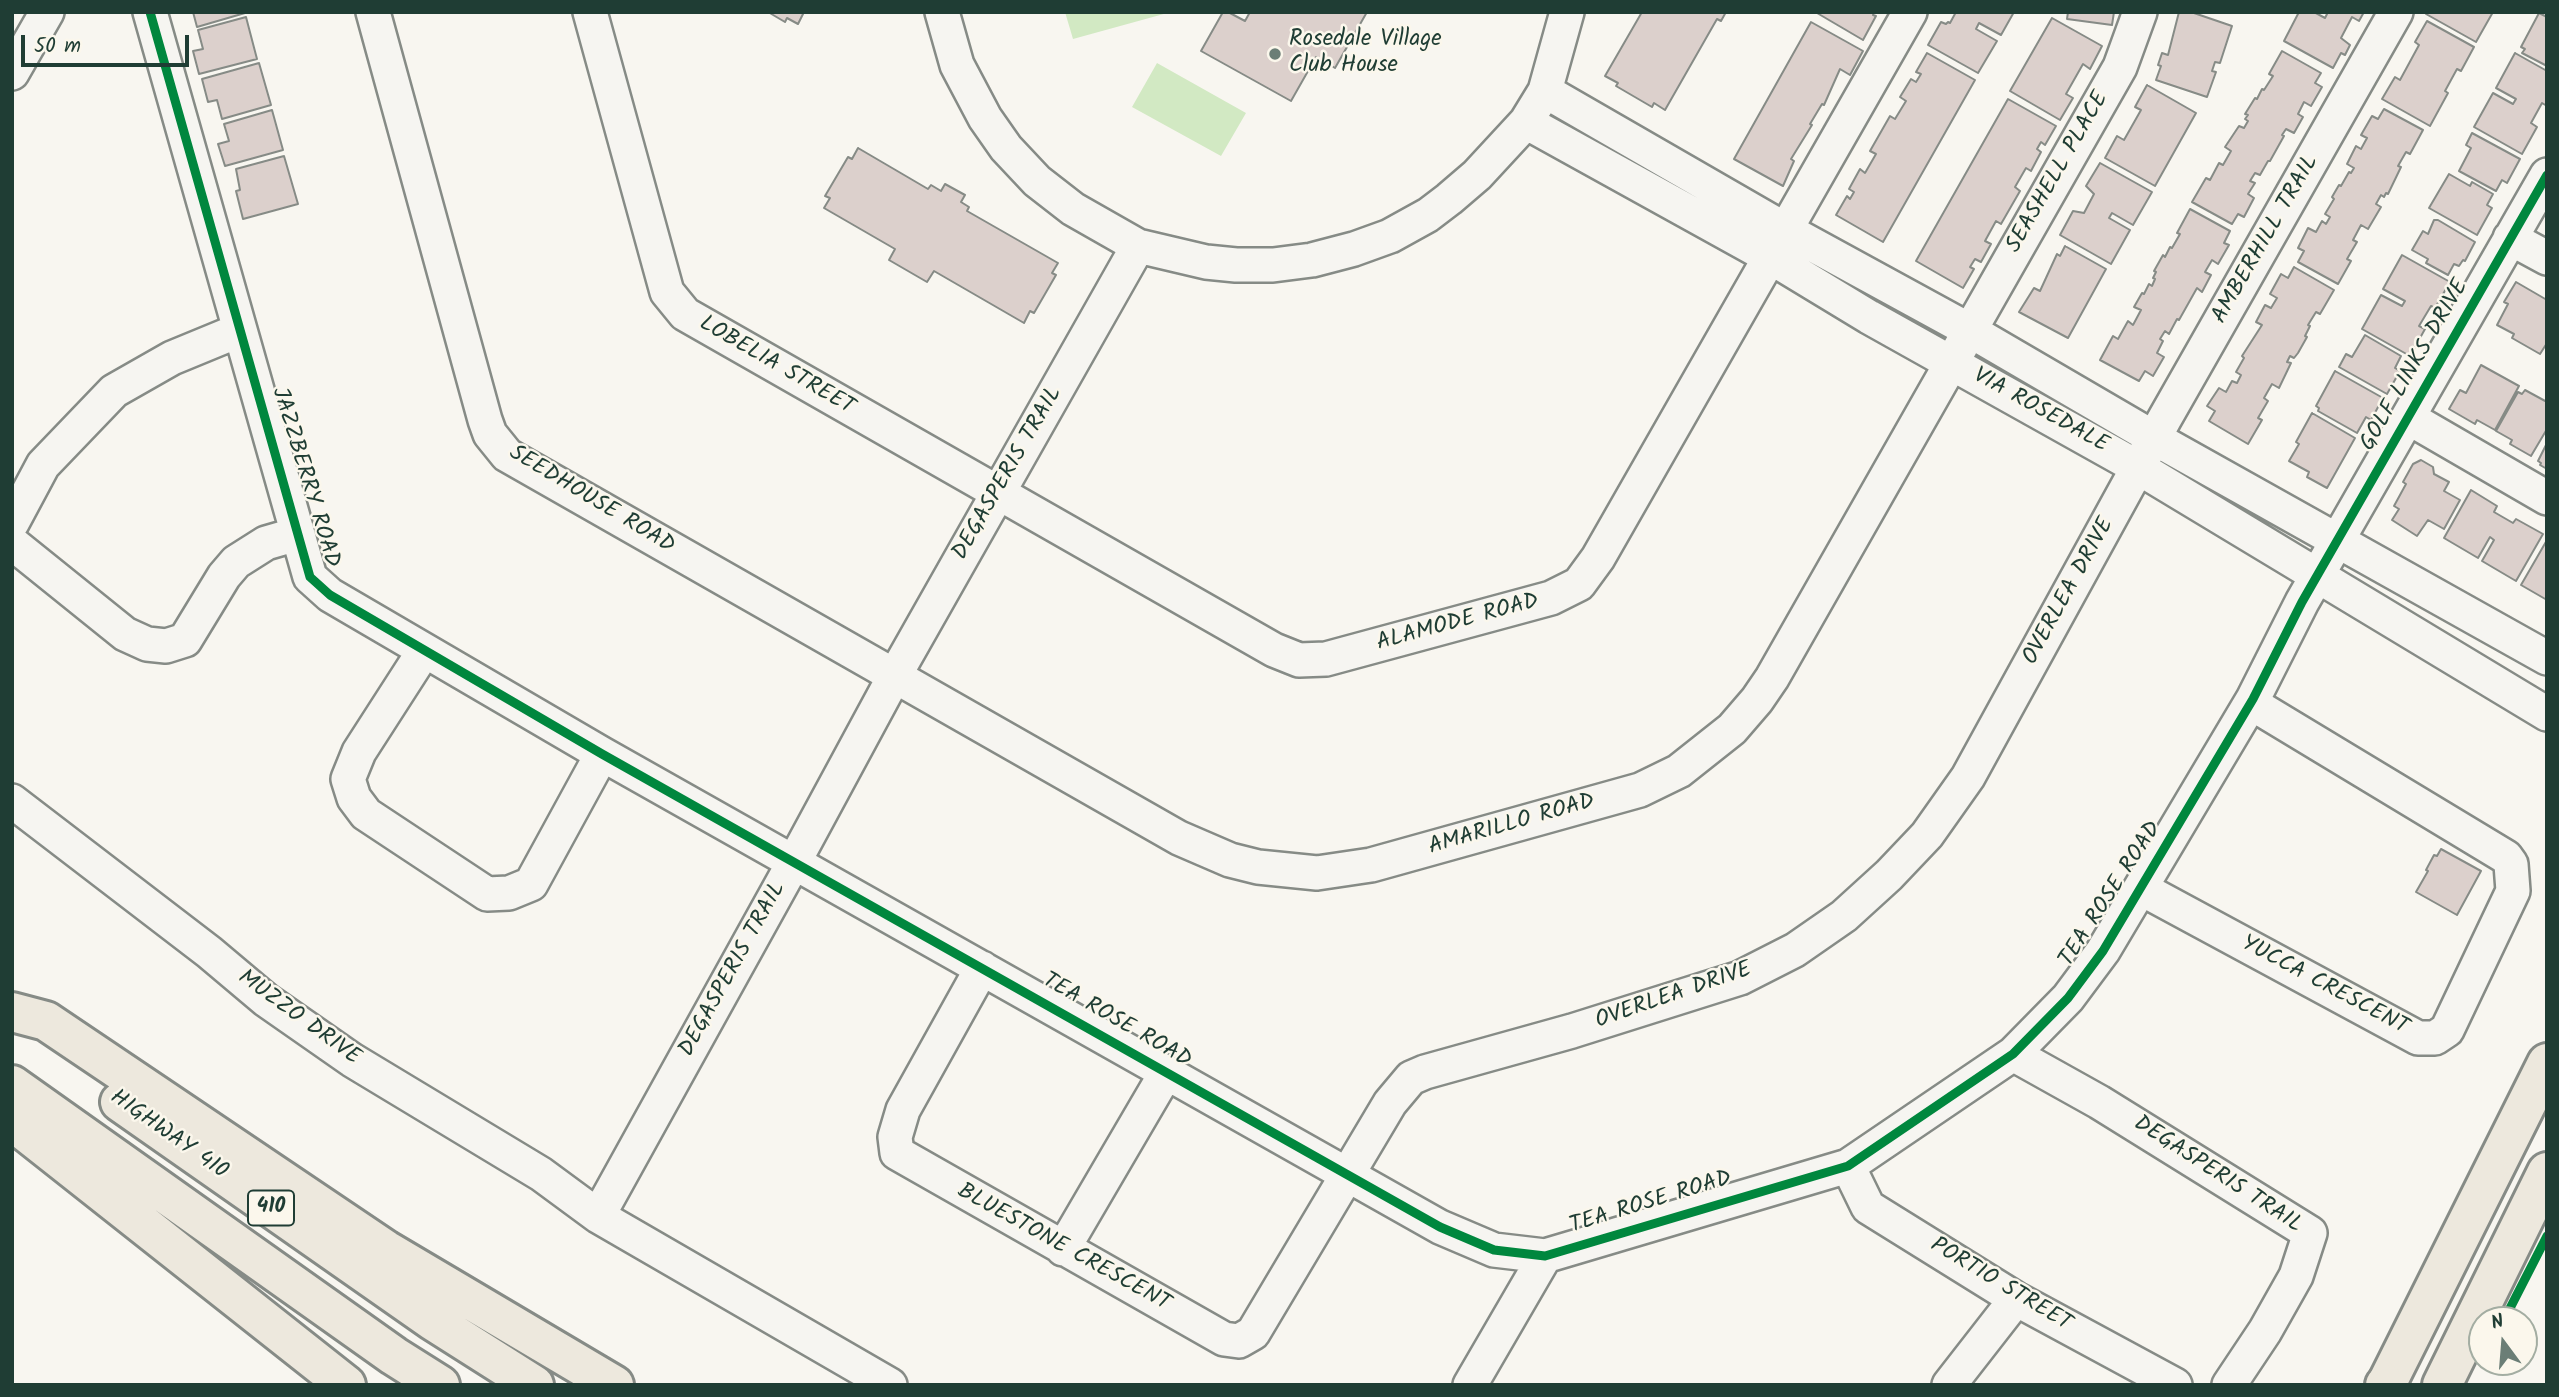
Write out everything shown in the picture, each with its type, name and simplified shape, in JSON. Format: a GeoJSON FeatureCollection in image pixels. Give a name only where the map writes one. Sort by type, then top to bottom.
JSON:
{"type":"FeatureCollection","features":[{"type":"Feature","properties":{"kind":"main road"},"geometry":{"type":"LineString","coordinates":[[12,1012],[46,1021],[386,1250],[614,1385]]}},
{"type":"Feature","properties":{"kind":"main road","name":"HIGHWAY 410"},"geometry":{"type":"LineString","coordinates":[[12,1025],[433,1321],[534,1385]]}},
{"type":"Feature","properties":{"kind":"main road"},"geometry":{"type":"LineString","coordinates":[[2386,1384],[2547,1063]]}},
{"type":"Feature","properties":{"kind":"main road","name":"410"},"geometry":{"type":"LineString","coordinates":[[12,1085],[383,1348],[440,1385]]}},
{"type":"Feature","properties":{"kind":"main road"},"geometry":{"type":"LineString","coordinates":[[12,1121],[346,1385]]}},
{"type":"Feature","properties":{"kind":"main road"},"geometry":{"type":"LineString","coordinates":[[2442,1385],[2547,1172]]}},
{"type":"Feature","properties":{"kind":"street"},"geometry":{"type":"LineString","coordinates":[[12,73],[47,12]]}},
{"type":"Feature","properties":{"kind":"street","name":"JAZZBERRY ROAD"},"geometry":{"type":"LineString","coordinates":[[150,12],[310,577],[330,595],[424,651],[794,862]]}},
{"type":"Feature","properties":{"kind":"street","name":"SEEDHOUSE ROAD"},"geometry":{"type":"LineString","coordinates":[[373,12],[485,420],[497,444],[521,464],[895,675]]}},
{"type":"Feature","properties":{"kind":"street","name":"LOBELIA STREET"},"geometry":{"type":"LineString","coordinates":[[590,12],[667,292],[676,304],[696,322],[998,493]]}},
{"type":"Feature","properties":{"kind":"street"},"geometry":{"type":"LineString","coordinates":[[942,12],[957,65],[967,87],[1006,148],[1037,181],[1073,209],[1138,246],[1206,262],[1236,265],[1273,265],[1312,260],[1354,250],[1390,236],[1449,199],[1477,175],[1525,122],[1545,91],[1567,12]]}},
{"type":"Feature","properties":{"kind":"street","name":"ALAMODE ROAD"},"geometry":{"type":"LineString","coordinates":[[998,493],[1274,650],[1299,660],[1326,659],[1551,598],[1579,584],[1590,572],[1910,12]]}},
{"type":"Feature","properties":{"kind":"street","name":"SEASHELL PLACE"},"geometry":{"type":"LineString","coordinates":[[1951,362],[2120,67],[2140,12]]}},
{"type":"Feature","properties":{"kind":"street","name":"AMBERHILL TRAIL"},"geometry":{"type":"LineString","coordinates":[[2139,468],[2396,12]]}},
{"type":"Feature","properties":{"kind":"street","name":"VIA ROSEDALE"},"geometry":{"type":"LineString","coordinates":[[1545,91],[1778,243],[1869,317],[2139,468],[2547,714]]}},
{"type":"Feature","properties":{"kind":"street","name":"VIA ROSEDALE"},"geometry":{"type":"LineString","coordinates":[[1525,122],[1778,243],[1969,330],[2154,438],[2547,659]]}},
{"type":"Feature","properties":{"kind":"street","name":"GOLF LINKS DRIVE"},"geometry":{"type":"LineString","coordinates":[[2317,576],[2547,174]]}},
{"type":"Feature","properties":{"kind":"street"},"geometry":{"type":"LineString","coordinates":[[2510,238],[2547,258]]}},
{"type":"Feature","properties":{"kind":"street","name":"DEGASPERIS TRAIL"},"geometry":{"type":"LineString","coordinates":[[598,1216],[895,675],[1138,246]]}},
{"type":"Feature","properties":{"kind":"street"},"geometry":{"type":"LineString","coordinates":[[12,523],[43,465],[114,391],[172,358],[240,330]]}},
{"type":"Feature","properties":{"kind":"street","name":"AMARILLO ROAD"},"geometry":{"type":"LineString","coordinates":[[895,675],[1179,838],[1220,856],[1258,867],[1317,873],[1371,865],[1640,790],[1679,771],[1732,729],[1757,700],[1951,362]]}},
{"type":"Feature","properties":{"kind":"street"},"geometry":{"type":"LineString","coordinates":[[2409,418],[2547,498]]}},
{"type":"Feature","properties":{"kind":"street","name":"OVERLEA DRIVE"},"geometry":{"type":"LineString","coordinates":[[1346,1176],[1390,1103],[1411,1078],[1740,978],[1795,950],[1853,908],[1927,835],[1968,777],[2139,468]]}},
{"type":"Feature","properties":{"kind":"street"},"geometry":{"type":"LineString","coordinates":[[12,543],[125,634],[147,644],[166,646],[185,640],[224,576],[236,562],[266,543],[296,534]]}},
{"type":"Feature","properties":{"kind":"street","name":"TEA ROSE ROAD"},"geometry":{"type":"LineString","coordinates":[[794,862],[1440,1227],[1494,1250],[1545,1256],[1848,1166],[2013,1054],[2075,988],[2103,951],[2250,703],[2317,576]]}},
{"type":"Feature","properties":{"kind":"street"},"geometry":{"type":"LineString","coordinates":[[424,651],[359,752],[348,779],[354,798],[366,814],[487,894],[509,893],[531,884],[602,754]]}},
{"type":"Feature","properties":{"kind":"street","name":"YUCCA CRESCENT"},"geometry":{"type":"LineString","coordinates":[[2142,889],[2418,1038],[2435,1038],[2447,1030],[2513,891],[2511,864],[2506,857],[2250,703]]}},
{"type":"Feature","properties":{"kind":"street","name":"MUZZO DRIVE"},"geometry":{"type":"LineString","coordinates":[[12,801],[266,999],[352,1060],[541,1174],[598,1216]]}},
{"type":"Feature","properties":{"kind":"street","name":"BLUESTONE CRESCENT"},"geometry":{"type":"LineString","coordinates":[[982,968],[903,1110],[895,1137],[897,1153],[1063,1249],[1224,1339],[1239,1341],[1254,1333],[1267,1313],[1346,1176]]}},
{"type":"Feature","properties":{"kind":"street","name":"DEGASPERIS TRAIL"},"geometry":{"type":"LineString","coordinates":[[2013,1054],[2099,1102],[2309,1233],[2296,1276],[2265,1331],[2229,1385]]}},
{"type":"Feature","properties":{"kind":"street"},"geometry":{"type":"LineString","coordinates":[[1063,1249],[1166,1073]]}},
{"type":"Feature","properties":{"kind":"street","name":"PORTIO STREET"},"geometry":{"type":"LineString","coordinates":[[1848,1166],[1868,1207],[2016,1299],[2175,1385]]}},
{"type":"Feature","properties":{"kind":"street"},"geometry":{"type":"LineString","coordinates":[[598,1216],[890,1385]]}},
{"type":"Feature","properties":{"kind":"street"},"geometry":{"type":"LineString","coordinates":[[1470,1385],[1545,1256]]}},
{"type":"Feature","properties":{"kind":"street"},"geometry":{"type":"LineString","coordinates":[[1950,1385],[2016,1299]]}},
{"type":"Feature","properties":{"kind":"green space"},"geometry":{"type":"Polygon","coordinates":[[[1065,12],[1171,12],[1073,39],[1065,12]]]}},
{"type":"Feature","properties":{"kind":"green space"},"geometry":{"type":"Polygon","coordinates":[[[1157,63],[1246,113],[1221,156],[1132,107],[1157,63]]]}},
{"type":"Feature","properties":{"kind":"building"},"geometry":{"type":"Polygon","coordinates":[[[193,12],[245,12],[245,13],[197,27],[193,12]]]}},
{"type":"Feature","properties":{"kind":"building"},"geometry":{"type":"Polygon","coordinates":[[[768,12],[804,12],[798,24],[787,18],[785,22],[768,12]]]}},
{"type":"Feature","properties":{"kind":"building","name":"Rosedale Village Club House"},"geometry":{"type":"Polygon","coordinates":[[[1223,12],[1245,21],[1250,12],[1367,12],[1335,68],[1316,57],[1291,101],[1201,51],[1223,12]]]}},
{"type":"Feature","properties":{"kind":"building"},"geometry":{"type":"Polygon","coordinates":[[[1642,12],[1726,12],[1721,21],[1717,19],[1665,110],[1654,103],[1652,107],[1616,86],[1618,83],[1605,76],[1642,12]]]}},
{"type":"Feature","properties":{"kind":"building"},"geometry":{"type":"Polygon","coordinates":[[[1874,12],[1873,15],[1876,16],[1863,40],[1817,13],[1874,12]]]}},
{"type":"Feature","properties":{"kind":"building"},"geometry":{"type":"Polygon","coordinates":[[[1956,12],[2014,12],[2001,35],[1979,23],[1976,29],[1997,41],[1978,73],[1928,45],[1941,22],[1950,23],[1956,12]]]}},
{"type":"Feature","properties":{"kind":"building"},"geometry":{"type":"Polygon","coordinates":[[[2068,12],[2114,12],[2112,25],[2067,19],[2068,12]]]}},
{"type":"Feature","properties":{"kind":"building"},"geometry":{"type":"Polygon","coordinates":[[[2179,12],[2191,12],[2232,26],[2220,63],[2215,62],[2212,71],[2216,72],[2207,97],[2156,80],[2162,53],[2168,55],[2179,12]]]}},
{"type":"Feature","properties":{"kind":"building"},"geometry":{"type":"Polygon","coordinates":[[[2299,12],[2314,12],[2325,18],[2325,12],[2364,12],[2359,21],[2352,17],[2341,38],[2350,45],[2345,55],[2341,53],[2333,68],[2284,41],[2299,12]]]}},
{"type":"Feature","properties":{"kind":"building"},"geometry":{"type":"Polygon","coordinates":[[[2493,12],[2476,42],[2426,14],[2493,12]]]}},
{"type":"Feature","properties":{"kind":"building"},"geometry":{"type":"Polygon","coordinates":[[[2539,13],[2547,17],[2547,66],[2522,53],[2525,49],[2521,47],[2539,13]]]}},
{"type":"Feature","properties":{"kind":"building"},"geometry":{"type":"Polygon","coordinates":[[[246,17],[257,59],[199,74],[193,51],[203,49],[198,30],[246,17]]]}},
{"type":"Feature","properties":{"kind":"building"},"geometry":{"type":"Polygon","coordinates":[[[2052,18],[2102,46],[2090,69],[2083,64],[2066,94],[2073,98],[2060,120],[2010,91],[2052,18]]]}},
{"type":"Feature","properties":{"kind":"building"},"geometry":{"type":"Polygon","coordinates":[[[2427,21],[2474,47],[2461,71],[2457,69],[2445,91],[2448,93],[2430,126],[2382,99],[2395,77],[2400,80],[2419,45],[2415,42],[2427,21]]]}},
{"type":"Feature","properties":{"kind":"building"},"geometry":{"type":"Polygon","coordinates":[[[1811,22],[1863,51],[1850,75],[1840,69],[1824,105],[1822,104],[1791,159],[1794,161],[1783,186],[1734,159],[1811,22]]]}},
{"type":"Feature","properties":{"kind":"building"},"geometry":{"type":"Polygon","coordinates":[[[2282,51],[2321,73],[2315,83],[2322,87],[2311,106],[2304,102],[2298,114],[2303,117],[2294,133],[2286,129],[2270,161],[2260,175],[2255,173],[2250,181],[2255,183],[2248,194],[2254,198],[2244,217],[2238,214],[2232,224],[2192,202],[2206,178],[2210,180],[2219,163],[2223,165],[2231,151],[2225,147],[2239,126],[2244,128],[2248,121],[2245,119],[2248,115],[2245,114],[2273,76],[2269,74],[2282,51]]]}},
{"type":"Feature","properties":{"kind":"building"},"geometry":{"type":"Polygon","coordinates":[[[1927,53],[1975,80],[1883,242],[1836,215],[1847,196],[1850,199],[1854,192],[1849,189],[1860,169],[1865,173],[1876,154],[1870,151],[1890,116],[1895,119],[1906,101],[1900,97],[1911,79],[1916,82],[1921,74],[1916,72],[1927,53]]]}},
{"type":"Feature","properties":{"kind":"building"},"geometry":{"type":"Polygon","coordinates":[[[2515,53],[2547,71],[2547,106],[2542,103],[2531,123],[2537,127],[2522,154],[2474,127],[2493,93],[2513,104],[2516,99],[2496,88],[2515,53]]]}},
{"type":"Feature","properties":{"kind":"building"},"geometry":{"type":"Polygon","coordinates":[[[259,63],[271,105],[222,119],[217,100],[208,102],[202,79],[259,63]]]}},
{"type":"Feature","properties":{"kind":"building"},"geometry":{"type":"Polygon","coordinates":[[[2147,85],[2196,113],[2155,186],[2105,158],[2117,136],[2124,140],[2141,110],[2135,107],[2147,85]]]}},
{"type":"Feature","properties":{"kind":"building"},"geometry":{"type":"Polygon","coordinates":[[[2008,99],[2056,126],[2045,145],[2041,142],[2037,149],[2041,152],[2031,171],[2026,168],[2015,187],[2020,191],[2001,224],[1996,221],[1985,241],[1991,244],[1981,262],[1975,259],[1970,267],[1974,269],[1963,288],[1916,261],[2008,99]]]}},
{"type":"Feature","properties":{"kind":"building"},"geometry":{"type":"Polygon","coordinates":[[[2384,109],[2423,130],[2410,154],[2406,152],[2398,166],[2401,167],[2388,194],[2384,197],[2381,195],[2376,204],[2381,207],[2368,229],[2361,225],[2353,240],[2357,242],[2347,259],[2351,261],[2338,284],[2298,262],[2304,251],[2298,248],[2308,228],[2316,232],[2322,221],[2326,224],[2330,217],[2325,214],[2334,199],[2332,197],[2354,168],[2347,164],[2356,146],[2361,149],[2367,138],[2361,135],[2372,116],[2378,119],[2384,109]]]}},
{"type":"Feature","properties":{"kind":"building"},"geometry":{"type":"Polygon","coordinates":[[[272,110],[283,150],[225,166],[218,144],[229,141],[224,124],[272,110]]]}},
{"type":"Feature","properties":{"kind":"building"},"geometry":{"type":"Polygon","coordinates":[[[2472,133],[2520,159],[2507,183],[2502,180],[2496,191],[2459,171],[2471,148],[2466,145],[2472,133]]]}},
{"type":"Feature","properties":{"kind":"building"},"geometry":{"type":"Polygon","coordinates":[[[858,148],[928,189],[931,185],[941,191],[945,184],[965,195],[961,202],[969,207],[967,211],[1058,263],[1052,273],[1056,275],[1034,313],[1030,311],[1024,323],[934,271],[927,282],[889,260],[895,249],[824,208],[830,198],[825,196],[848,157],[852,159],[858,148]]]}},
{"type":"Feature","properties":{"kind":"building"},"geometry":{"type":"Polygon","coordinates":[[[284,156],[298,204],[243,219],[236,191],[240,190],[236,169],[284,156]]]}},
{"type":"Feature","properties":{"kind":"building"},"geometry":{"type":"Polygon","coordinates":[[[2100,163],[2152,192],[2133,225],[2112,213],[2109,218],[2130,230],[2111,264],[2060,235],[2073,211],[2084,213],[2094,194],[2086,186],[2100,163]]]}},
{"type":"Feature","properties":{"kind":"building"},"geometry":{"type":"Polygon","coordinates":[[[2449,174],[2470,186],[2472,182],[2493,194],[2487,205],[2492,208],[2477,235],[2429,208],[2449,174]]]}},
{"type":"Feature","properties":{"kind":"building"},"geometry":{"type":"Polygon","coordinates":[[[2190,209],[2230,231],[2224,243],[2229,245],[2218,264],[2212,260],[2205,272],[2211,275],[2202,292],[2197,288],[2169,334],[2165,331],[2160,339],[2163,341],[2157,353],[2164,357],[2153,376],[2145,371],[2139,381],[2100,360],[2113,336],[2118,339],[2128,321],[2133,325],[2141,310],[2134,307],[2149,284],[2152,286],[2156,272],[2154,271],[2163,255],[2165,257],[2170,247],[2172,248],[2190,209]]]}},
{"type":"Feature","properties":{"kind":"building"},"geometry":{"type":"Polygon","coordinates":[[[2434,220],[2475,242],[2465,261],[2459,266],[2454,264],[2448,275],[2426,263],[2428,259],[2412,250],[2423,231],[2428,234],[2434,220]]]}},
{"type":"Feature","properties":{"kind":"building"},"geometry":{"type":"Polygon","coordinates":[[[2065,246],[2106,269],[2068,338],[2019,312],[2034,288],[2040,291],[2057,254],[2060,256],[2065,246]]]}},
{"type":"Feature","properties":{"kind":"building"},"geometry":{"type":"Polygon","coordinates":[[[2402,255],[2450,282],[2435,308],[2431,306],[2419,326],[2425,329],[2410,356],[2362,329],[2381,295],[2402,306],[2405,301],[2383,289],[2402,255]]]}},
{"type":"Feature","properties":{"kind":"building"},"geometry":{"type":"Polygon","coordinates":[[[2294,267],[2334,290],[2320,314],[2316,312],[2308,325],[2307,337],[2298,353],[2294,358],[2290,356],[2287,362],[2291,363],[2279,388],[2272,384],[2264,398],[2268,401],[2258,418],[2262,420],[2248,444],[2209,421],[2215,411],[2207,406],[2219,388],[2226,392],[2232,381],[2237,383],[2241,375],[2236,372],[2244,358],[2242,356],[2262,325],[2256,322],[2265,305],[2271,308],[2277,298],[2270,294],[2281,274],[2288,278],[2294,267]]]}},
{"type":"Feature","properties":{"kind":"building"},"geometry":{"type":"Polygon","coordinates":[[[2516,282],[2547,300],[2547,343],[2540,354],[2512,338],[2514,334],[2497,325],[2508,304],[2504,302],[2516,282]]]}},
{"type":"Feature","properties":{"kind":"building"},"geometry":{"type":"Polygon","coordinates":[[[2365,335],[2401,356],[2395,368],[2400,371],[2387,394],[2339,367],[2346,354],[2352,357],[2365,335]]]}},
{"type":"Feature","properties":{"kind":"building"},"geometry":{"type":"Polygon","coordinates":[[[2481,365],[2519,386],[2495,430],[2477,420],[2475,424],[2449,409],[2460,390],[2466,393],[2481,365]]]}},
{"type":"Feature","properties":{"kind":"building"},"geometry":{"type":"Polygon","coordinates":[[[2335,371],[2383,398],[2371,420],[2366,417],[2357,433],[2318,411],[2316,406],[2335,371]]]}},
{"type":"Feature","properties":{"kind":"building"},"geometry":{"type":"Polygon","coordinates":[[[2525,390],[2547,402],[2547,429],[2531,456],[2510,444],[2512,440],[2496,431],[2518,392],[2522,394],[2525,390]]]}},
{"type":"Feature","properties":{"kind":"building"},"geometry":{"type":"Polygon","coordinates":[[[2312,413],[2355,438],[2327,488],[2307,477],[2309,472],[2289,461],[2312,413]]]}},
{"type":"Feature","properties":{"kind":"building"},"geometry":{"type":"Polygon","coordinates":[[[2547,443],[2547,469],[2538,461],[2547,443]]]}},
{"type":"Feature","properties":{"kind":"building"},"geometry":{"type":"Polygon","coordinates":[[[2421,460],[2433,467],[2434,474],[2449,482],[2444,491],[2460,500],[2444,529],[2428,520],[2417,536],[2392,520],[2399,509],[2394,506],[2406,484],[2403,482],[2413,464],[2421,460]]]}},
{"type":"Feature","properties":{"kind":"building"},"geometry":{"type":"Polygon","coordinates":[[[2471,490],[2497,506],[2494,512],[2513,523],[2516,519],[2543,534],[2516,581],[2482,561],[2494,540],[2490,537],[2478,558],[2444,538],[2471,490]]]}},
{"type":"Feature","properties":{"kind":"building"},"geometry":{"type":"Polygon","coordinates":[[[2547,540],[2547,600],[2521,585],[2547,540]]]}},
{"type":"Feature","properties":{"kind":"building"},"geometry":{"type":"Polygon","coordinates":[[[2441,849],[2481,871],[2457,915],[2416,892],[2434,855],[2437,856],[2441,849]]]}},
{"type":"Feature","properties":{"kind":"cycle path"},"geometry":{"type":"LineString","coordinates":[[150,12],[310,577],[330,595],[602,754],[1440,1227],[1494,1250],[1545,1256],[1848,1166],[2013,1054],[2068,998],[2103,951],[2253,699],[2302,602],[2547,175]]}},
{"type":"Feature","properties":{"kind":"cycle path"},"geometry":{"type":"LineString","coordinates":[[2511,1306],[2547,1236]]}},
{"type":"Feature","properties":{"kind":"place","name":"Rosedale Village Club House"},"geometry":{"type":"Point","coordinates":[1275,54]}}]}
